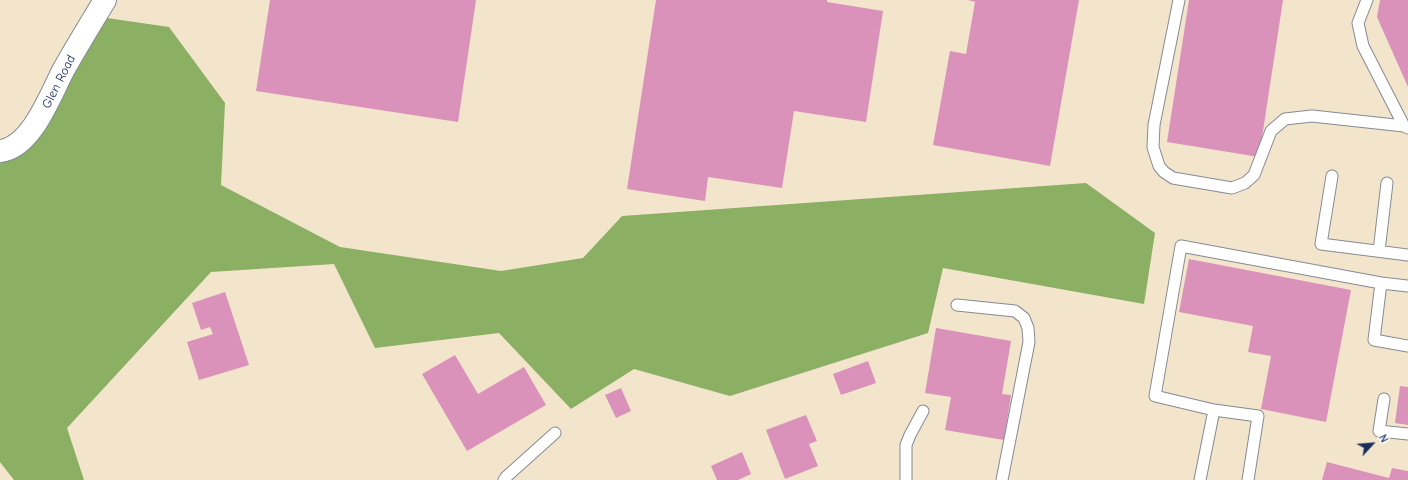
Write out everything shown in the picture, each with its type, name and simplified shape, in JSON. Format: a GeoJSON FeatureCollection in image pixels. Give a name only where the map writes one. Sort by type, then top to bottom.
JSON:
{"type":"FeatureCollection","features":[{"type":"Feature","properties":{"kind":"street","name":"Glen Road"},"geometry":{"type":"LineString","coordinates":[[0,151],[20,142],[40,118],[64,69],[105,0]]}},
{"type":"Feature","properties":{"kind":"lane"},"geometry":{"type":"LineString","coordinates":[[1179,0],[1154,125],[1153,147],[1159,166],[1164,172],[1173,178],[1232,188],[1245,183],[1254,175],[1271,131],[1285,119],[1312,116],[1406,127]]}},
{"type":"Feature","properties":{"kind":"lane"},"geometry":{"type":"LineString","coordinates":[[1367,0],[1358,23],[1363,46],[1406,127]]}},
{"type":"Feature","properties":{"kind":"lane"},"geometry":{"type":"LineString","coordinates":[[1332,176],[1321,244],[1408,255]]}},
{"type":"Feature","properties":{"kind":"lane"},"geometry":{"type":"LineString","coordinates":[[1379,251],[1387,183]]}},
{"type":"Feature","properties":{"kind":"lane"},"geometry":{"type":"LineString","coordinates":[[1248,480],[1258,416],[1214,410],[1155,396],[1181,246],[1382,283],[1408,286]]}},
{"type":"Feature","properties":{"kind":"lane"},"geometry":{"type":"LineString","coordinates":[[1382,283],[1374,340],[1408,346]]}},
{"type":"Feature","properties":{"kind":"lane"},"geometry":{"type":"LineString","coordinates":[[958,305],[1015,311],[1024,318],[1028,328],[1029,342],[1002,480]]}},
{"type":"Feature","properties":{"kind":"lane"},"geometry":{"type":"LineString","coordinates":[[1384,399],[1379,431],[1408,434]]}},
{"type":"Feature","properties":{"kind":"lane"},"geometry":{"type":"LineString","coordinates":[[1200,480],[1214,410]]}},
{"type":"Feature","properties":{"kind":"lane"},"geometry":{"type":"LineString","coordinates":[[906,480],[906,445],[923,411]]}},
{"type":"Feature","properties":{"kind":"lane"},"geometry":{"type":"LineString","coordinates":[[504,480],[506,476],[555,433]]}},
{"type":"Feature","properties":{"kind":"green space"},"geometry":{"type":"Polygon","coordinates":[[[100,17],[169,27],[225,103],[221,185],[340,247],[501,271],[583,258],[622,216],[1086,183],[1155,233],[1144,304],[943,268],[928,333],[730,396],[634,369],[571,409],[499,333],[375,348],[334,264],[211,272],[67,428],[84,480],[14,480],[0,462],[0,164],[100,17]]]}},
{"type":"Feature","properties":{"kind":"building"},"geometry":{"type":"Polygon","coordinates":[[[270,0],[476,0],[458,122],[256,91],[270,0]]]}},
{"type":"Feature","properties":{"kind":"building"},"geometry":{"type":"Polygon","coordinates":[[[656,0],[827,0],[827,2],[883,11],[866,122],[794,111],[782,188],[708,177],[705,201],[627,189],[656,0]]]}},
{"type":"Feature","properties":{"kind":"building"},"geometry":{"type":"Polygon","coordinates":[[[968,0],[1079,0],[1050,166],[933,145],[950,51],[966,54],[975,2],[968,0]]]}},
{"type":"Feature","properties":{"kind":"building"},"geometry":{"type":"Polygon","coordinates":[[[1189,0],[1283,0],[1259,157],[1167,142],[1189,0]]]}},
{"type":"Feature","properties":{"kind":"building"},"geometry":{"type":"Polygon","coordinates":[[[1380,0],[1408,0],[1408,87],[1377,17],[1380,0]]]}},
{"type":"Feature","properties":{"kind":"building"},"geometry":{"type":"Polygon","coordinates":[[[1189,259],[1351,290],[1326,422],[1261,409],[1271,356],[1248,352],[1253,326],[1179,312],[1189,259]]]}},
{"type":"Feature","properties":{"kind":"building"},"geometry":{"type":"Polygon","coordinates":[[[225,292],[249,365],[199,380],[187,342],[213,334],[210,327],[201,330],[192,303],[225,292]]]}},
{"type":"Feature","properties":{"kind":"building"},"geometry":{"type":"Polygon","coordinates":[[[936,328],[1011,341],[1002,394],[1011,395],[1004,440],[945,430],[951,397],[925,393],[936,328]]]}},
{"type":"Feature","properties":{"kind":"building"},"geometry":{"type":"Polygon","coordinates":[[[455,355],[478,394],[524,367],[546,405],[467,451],[422,374],[455,355]]]}},
{"type":"Feature","properties":{"kind":"building"},"geometry":{"type":"Polygon","coordinates":[[[868,361],[876,383],[841,395],[833,374],[868,361]]]}},
{"type":"Feature","properties":{"kind":"building"},"geometry":{"type":"Polygon","coordinates":[[[1400,386],[1408,387],[1408,425],[1395,423],[1400,386]]]}},
{"type":"Feature","properties":{"kind":"building"},"geometry":{"type":"Polygon","coordinates":[[[621,388],[631,411],[616,418],[605,395],[621,388]]]}},
{"type":"Feature","properties":{"kind":"building"},"geometry":{"type":"Polygon","coordinates":[[[806,415],[817,441],[809,444],[818,466],[785,479],[766,430],[806,415]]]}},
{"type":"Feature","properties":{"kind":"building"},"geometry":{"type":"Polygon","coordinates":[[[742,452],[751,474],[738,480],[717,480],[711,466],[742,452]]]}},
{"type":"Feature","properties":{"kind":"building"},"geometry":{"type":"Polygon","coordinates":[[[1327,462],[1389,478],[1392,468],[1408,471],[1408,480],[1322,480],[1327,462]]]}}]}
